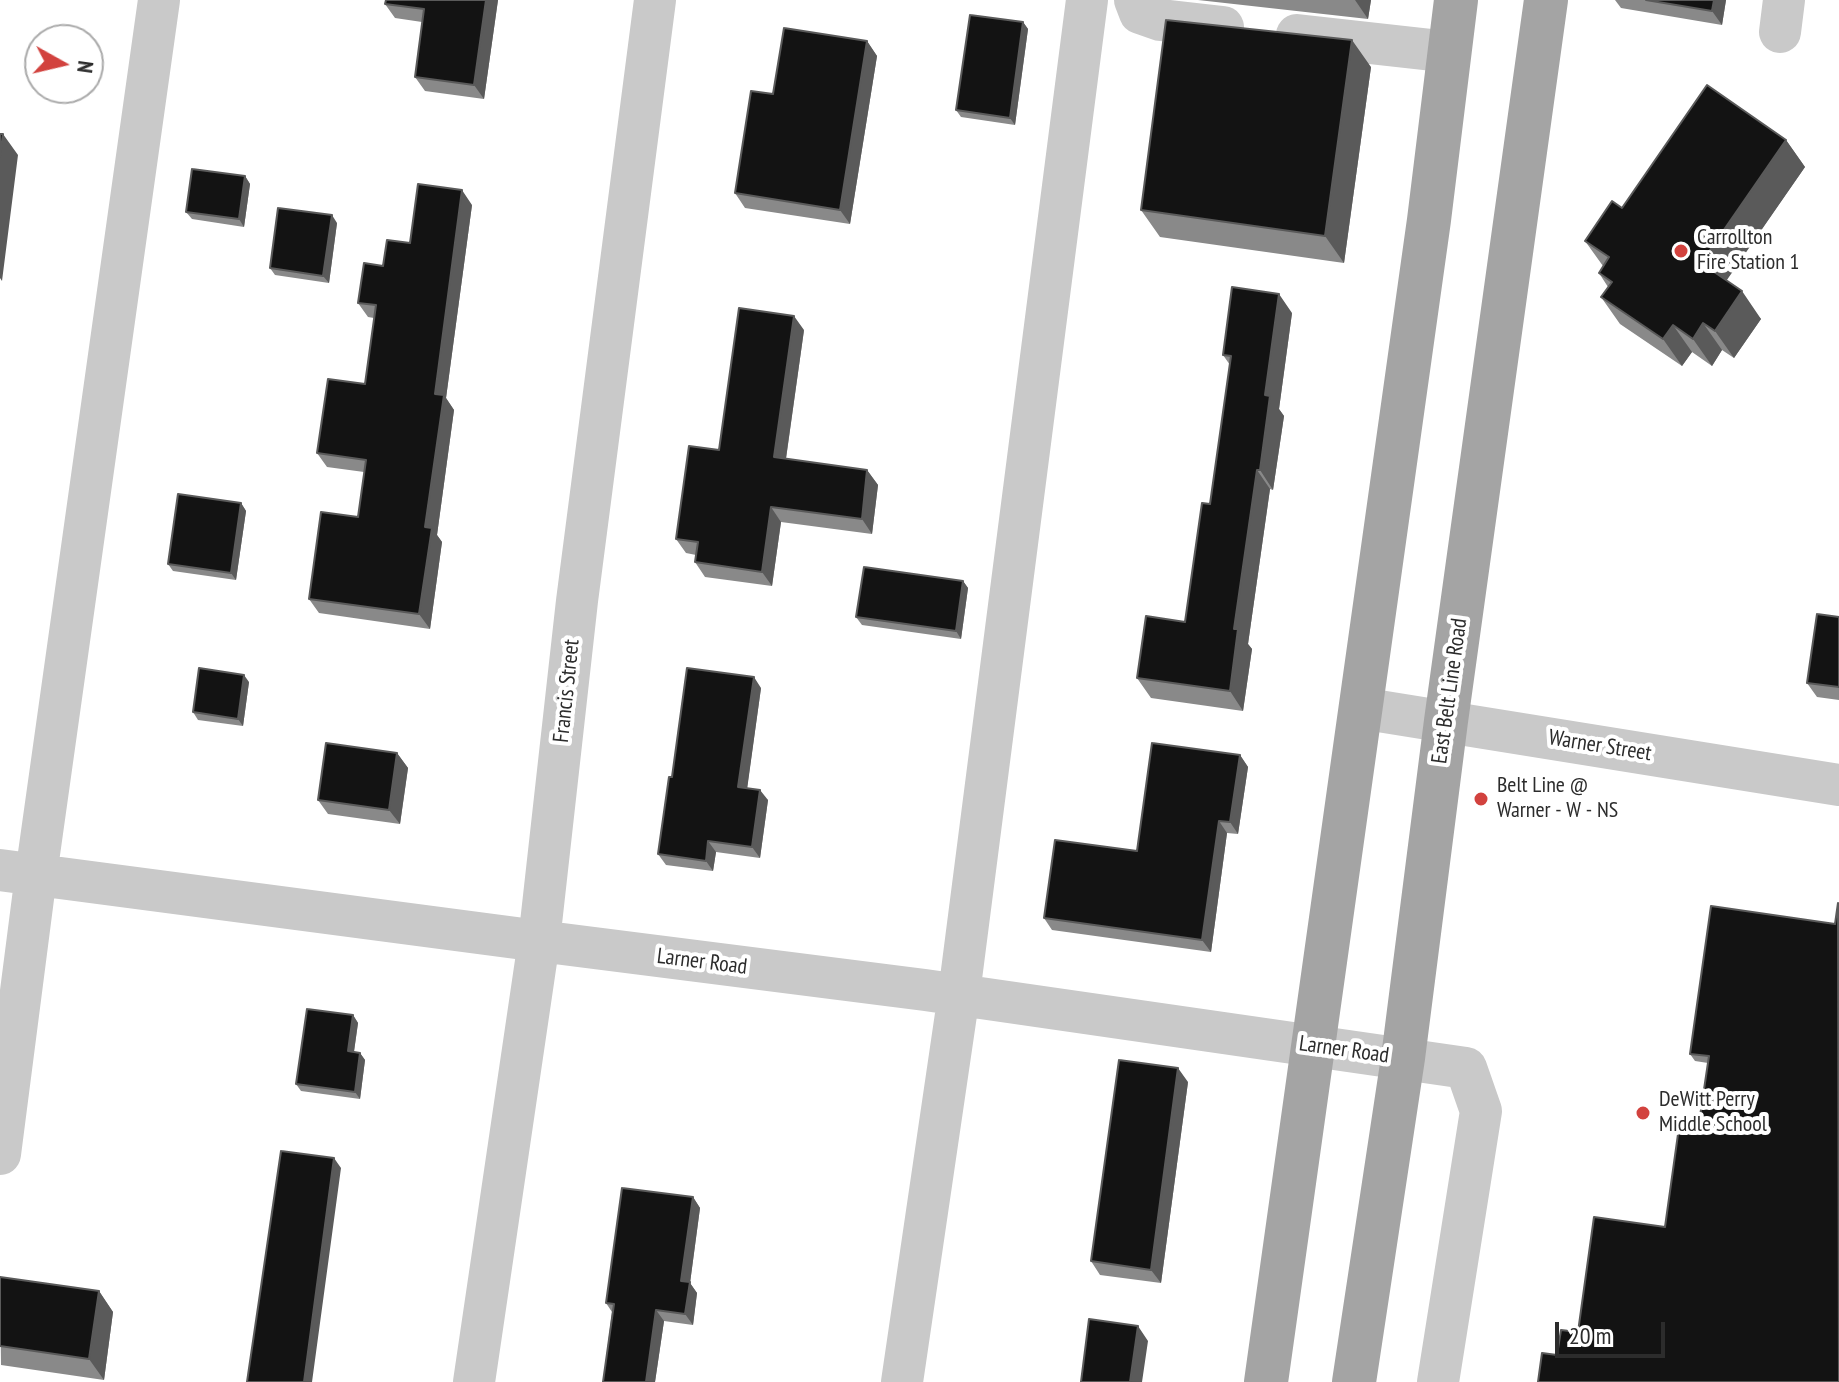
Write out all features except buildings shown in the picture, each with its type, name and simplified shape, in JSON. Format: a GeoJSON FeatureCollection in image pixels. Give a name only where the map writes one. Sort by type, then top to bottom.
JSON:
{"type":"FeatureCollection","features":[{"type":"Feature","properties":{"kind":"main road"},"geometry":{"type":"LineString","coordinates":[[1266,1382],[1429,220],[1456,0]]}},
{"type":"Feature","properties":{"kind":"main road","name":"East Belt Line Road"},"geometry":{"type":"LineString","coordinates":[[1354,1382],[1403,1058],[1446,721],[1546,0]]}},
{"type":"Feature","properties":{"kind":"street"},"geometry":{"type":"LineString","coordinates":[[0,1154],[18,872],[159,0]]}},
{"type":"Feature","properties":{"kind":"street","name":"Francis Street"},"geometry":{"type":"LineString","coordinates":[[474,1382],[539,941],[577,601],[655,0]]}},
{"type":"Feature","properties":{"kind":"street"},"geometry":{"type":"LineString","coordinates":[[902,1382],[959,994],[1087,0]]}},
{"type":"Feature","properties":{"kind":"street"},"geometry":{"type":"LineString","coordinates":[[1135,0],[1140,13],[1160,20],[1450,52]]}},
{"type":"Feature","properties":{"kind":"street","name":"Warner Street"},"geometry":{"type":"LineString","coordinates":[[1360,708],[1839,785]]}},
{"type":"Feature","properties":{"kind":"street","name":"Larner Road"},"geometry":{"type":"LineString","coordinates":[[18,872],[959,994],[1466,1068],[1481,1111],[1438,1382]]}},
{"type":"Feature","properties":{"kind":"place","name":"Carrollton Fire Station 1"},"geometry":{"type":"Point","coordinates":[1681,251]}},
{"type":"Feature","properties":{"kind":"place","name":"Belt Line @ Warner - W - NS"},"geometry":{"type":"Point","coordinates":[1481,799]}},
{"type":"Feature","properties":{"kind":"place","name":"DeWitt Perry Middle School"},"geometry":{"type":"Point","coordinates":[1643,1113]}}]}
